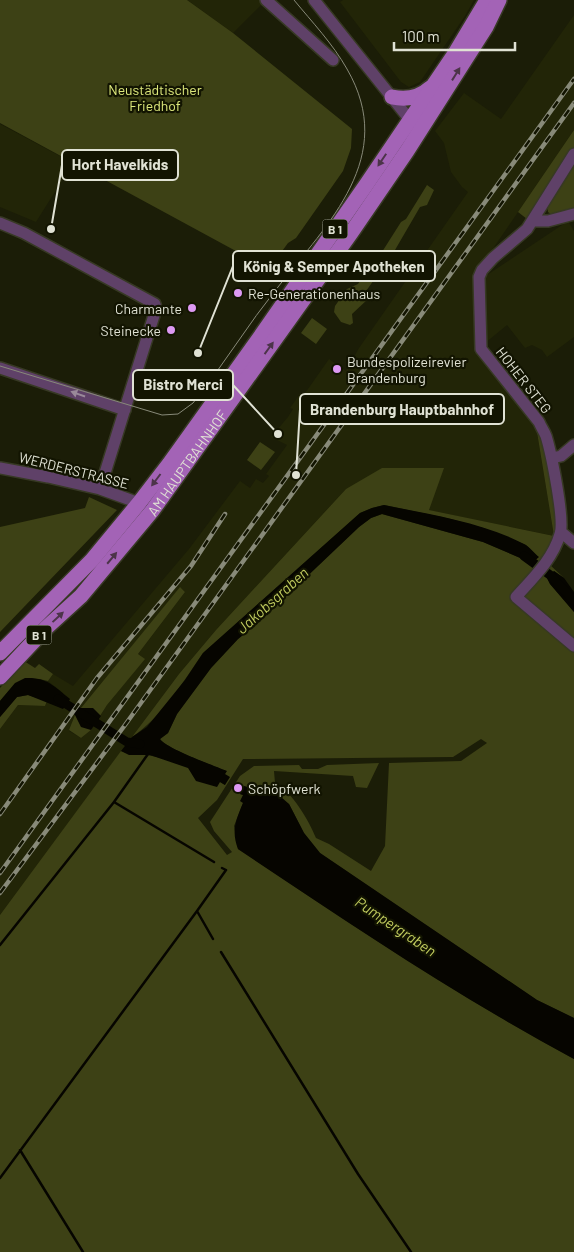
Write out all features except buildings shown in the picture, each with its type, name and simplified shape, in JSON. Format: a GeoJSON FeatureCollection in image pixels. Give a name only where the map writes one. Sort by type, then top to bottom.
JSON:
{"type":"FeatureCollection","features":[{"type":"Feature","properties":{"kind":"main road","name":"B 1"},"geometry":{"type":"LineString","coordinates":[[410,120],[454,55],[487,0]]}},
{"type":"Feature","properties":{"kind":"main road","name":"B 1"},"geometry":{"type":"LineString","coordinates":[[420,132],[486,27],[499,0]]}},
{"type":"Feature","properties":{"kind":"main road"},"geometry":{"type":"LineString","coordinates":[[392,98],[405,99],[419,96],[436,82]]}},
{"type":"Feature","properties":{"kind":"main road"},"geometry":{"type":"LineString","coordinates":[[410,120],[420,132]]}},
{"type":"Feature","properties":{"kind":"main road","name":"AM HAUPTBAHNHOF"},"geometry":{"type":"LineString","coordinates":[[0,653],[146,507],[260,337],[410,120]]}},
{"type":"Feature","properties":{"kind":"main road","name":"AM HAUPTBAHNHOF"},"geometry":{"type":"LineString","coordinates":[[0,677],[47,627],[81,596],[346,240],[420,132]]}},
{"type":"Feature","properties":{"kind":"main road"},"geometry":{"type":"LineString","coordinates":[[68,584],[81,596]]}},
{"type":"Feature","properties":{"kind":"street"},"geometry":{"type":"LineString","coordinates":[[266,0],[333,60]]}},
{"type":"Feature","properties":{"kind":"street"},"geometry":{"type":"LineString","coordinates":[[314,0],[410,120]]}},
{"type":"Feature","properties":{"kind":"street"},"geometry":{"type":"LineString","coordinates":[[530,225],[574,154]]}},
{"type":"Feature","properties":{"kind":"street"},"geometry":{"type":"LineString","coordinates":[[530,225],[574,214]]}},
{"type":"Feature","properties":{"kind":"street"},"geometry":{"type":"LineString","coordinates":[[0,223],[24,233],[155,304],[156,309],[100,489]]}},
{"type":"Feature","properties":{"kind":"street","name":"HOHER STEG"},"geometry":{"type":"LineString","coordinates":[[530,225],[493,258],[482,270],[479,277],[480,344],[481,350],[539,422],[545,433],[552,458],[561,532]]}},
{"type":"Feature","properties":{"kind":"street"},"geometry":{"type":"LineString","coordinates":[[1,371],[125,410]]}},
{"type":"Feature","properties":{"kind":"street"},"geometry":{"type":"LineString","coordinates":[[552,458],[560,456],[574,445]]}},
{"type":"Feature","properties":{"kind":"street","name":"WERDERSTRASSE"},"geometry":{"type":"LineString","coordinates":[[0,468],[48,476],[100,489],[146,507]]}},
{"type":"Feature","properties":{"kind":"street"},"geometry":{"type":"LineString","coordinates":[[574,543],[561,532],[546,562],[516,596],[574,646]]}},
{"type":"Feature","properties":{"kind":"shaded area"},"geometry":{"type":"Polygon","coordinates":[[[187,0],[266,0],[233,33],[187,0]]]}},
{"type":"Feature","properties":{"kind":"shaded area"},"geometry":{"type":"Polygon","coordinates":[[[343,0],[474,0],[420,82],[409,87],[401,82],[340,2],[343,0]]]}},
{"type":"Feature","properties":{"kind":"shaded area"},"geometry":{"type":"Polygon","coordinates":[[[574,15],[574,130],[475,275],[476,345],[534,423],[554,536],[428,510],[443,468],[346,489],[216,630],[179,674],[0,915],[0,729],[18,705],[45,706],[47,701],[63,709],[70,699],[48,681],[53,674],[73,686],[189,549],[240,481],[250,488],[256,479],[263,483],[269,476],[266,474],[287,445],[271,437],[288,417],[293,409],[290,408],[300,394],[302,396],[308,389],[329,359],[346,371],[359,348],[468,192],[451,172],[444,143],[435,131],[464,93],[501,119],[574,15]],[[180,588],[75,715],[69,731],[81,738],[91,730],[107,705],[144,659],[138,654],[185,592],[180,588]]]}},
{"type":"Feature","properties":{"kind":"shaded area"},"geometry":{"type":"Polygon","coordinates":[[[0,124],[73,163],[36,222],[0,207],[0,124]]]}},
{"type":"Feature","properties":{"kind":"shaded area"},"geometry":{"type":"Polygon","coordinates":[[[568,221],[574,231],[574,337],[547,357],[542,350],[532,345],[525,348],[507,325],[484,344],[484,277],[568,221]]]}},
{"type":"Feature","properties":{"kind":"green space","name":"Neustädtischer Friedhof"},"geometry":{"type":"Polygon","coordinates":[[[0,0],[187,0],[233,33],[352,129],[351,148],[343,171],[296,238],[288,243],[269,269],[0,123],[0,0]]]}},
{"type":"Feature","properties":{"kind":"green space"},"geometry":{"type":"Polygon","coordinates":[[[574,130],[574,148],[527,219],[518,212],[574,130]]]}},
{"type":"Feature","properties":{"kind":"green space"},"geometry":{"type":"Polygon","coordinates":[[[574,166],[574,210],[552,215],[548,212],[547,205],[574,166]]]}},
{"type":"Feature","properties":{"kind":"green space"},"geometry":{"type":"Polygon","coordinates":[[[427,185],[434,190],[427,205],[420,207],[395,250],[397,252],[401,251],[397,257],[391,252],[388,255],[384,254],[373,270],[378,274],[362,297],[368,299],[352,314],[353,323],[350,325],[341,322],[334,312],[335,306],[347,289],[358,284],[370,265],[375,263],[427,185]]]}},
{"type":"Feature","properties":{"kind":"green space"},"geometry":{"type":"Polygon","coordinates":[[[312,318],[327,329],[316,344],[301,333],[312,318]]]}},
{"type":"Feature","properties":{"kind":"green space"},"geometry":{"type":"Polygon","coordinates":[[[534,423],[546,454],[557,526],[549,564],[564,578],[554,571],[547,578],[574,612],[574,1018],[537,1000],[320,853],[304,833],[289,804],[244,786],[240,794],[243,795],[243,803],[234,826],[238,849],[445,984],[574,1059],[574,1252],[0,1252],[0,915],[121,751],[148,755],[169,761],[200,772],[225,785],[226,771],[180,752],[160,739],[168,733],[177,714],[211,668],[238,639],[259,622],[359,527],[371,518],[382,514],[483,542],[532,563],[538,557],[526,545],[486,529],[451,519],[384,505],[360,513],[203,653],[180,687],[153,720],[132,737],[179,674],[216,630],[346,489],[382,468],[444,468],[429,510],[554,536],[534,423]],[[481,739],[453,757],[243,759],[217,800],[198,818],[227,855],[232,852],[214,831],[210,822],[240,776],[254,766],[299,765],[302,769],[318,769],[327,765],[379,763],[367,788],[356,787],[353,776],[274,771],[275,783],[294,799],[316,838],[329,844],[371,871],[385,846],[389,763],[461,761],[487,743],[481,739]]]}},
{"type":"Feature","properties":{"kind":"green space"},"geometry":{"type":"Polygon","coordinates":[[[260,442],[275,452],[261,470],[247,460],[260,442]]]}},
{"type":"Feature","properties":{"kind":"green space"},"geometry":{"type":"Polygon","coordinates":[[[89,497],[117,510],[0,632],[0,527],[85,508],[89,497]]]}},
{"type":"Feature","properties":{"kind":"green space"},"geometry":{"type":"Polygon","coordinates":[[[180,587],[185,592],[138,654],[145,659],[107,705],[91,730],[81,738],[69,730],[75,715],[180,587]]]}},
{"type":"Feature","properties":{"kind":"green space"},"geometry":{"type":"Polygon","coordinates":[[[24,661],[35,668],[39,664],[53,674],[48,681],[26,679],[20,681],[0,701],[0,688],[24,661]]]}},
{"type":"Feature","properties":{"kind":"green space"},"geometry":{"type":"Polygon","coordinates":[[[28,695],[47,701],[45,706],[18,705],[0,729],[0,717],[17,697],[28,695]]]}},
{"type":"Feature","properties":{"kind":"water"},"geometry":{"type":"Polygon","coordinates":[[[384,505],[456,520],[492,530],[524,544],[539,557],[532,563],[483,542],[382,514],[371,518],[359,527],[259,622],[238,639],[211,668],[177,714],[168,733],[160,739],[180,752],[227,771],[225,774],[230,777],[225,785],[220,782],[217,787],[196,781],[188,768],[150,755],[129,755],[121,751],[132,737],[147,727],[185,680],[203,653],[360,513],[384,505]]]}},
{"type":"Feature","properties":{"kind":"water"},"geometry":{"type":"Polygon","coordinates":[[[554,571],[564,578],[574,592],[574,612],[547,578],[554,571]]]}},
{"type":"Feature","properties":{"kind":"water"},"geometry":{"type":"Polygon","coordinates":[[[25,678],[45,681],[55,686],[70,699],[63,709],[28,695],[17,697],[0,717],[0,701],[15,683],[25,678]]]}},
{"type":"Feature","properties":{"kind":"water"},"geometry":{"type":"Polygon","coordinates":[[[81,708],[93,708],[101,716],[91,730],[81,727],[75,715],[81,708]]]}},
{"type":"Feature","properties":{"kind":"water","name":"Pumpergraben"},"geometry":{"type":"Polygon","coordinates":[[[249,784],[273,790],[289,804],[304,833],[320,853],[537,1000],[574,1018],[574,1059],[445,984],[238,849],[235,831],[236,820],[243,803],[240,801],[243,795],[240,794],[244,786],[247,787],[249,784]]]}},
{"type":"Feature","properties":{"kind":"waterway","name":"Jakobsgraben"},"geometry":{"type":"LineString","coordinates":[[524,556],[550,575],[574,601]]}},
{"type":"Feature","properties":{"kind":"waterway","name":"Jakobsgraben"},"geometry":{"type":"LineString","coordinates":[[58,699],[127,742],[140,744]]}},
{"type":"Feature","properties":{"kind":"waterway"},"geometry":{"type":"LineString","coordinates":[[114,802],[148,754]]}},
{"type":"Feature","properties":{"kind":"waterway"},"geometry":{"type":"LineString","coordinates":[[0,945],[114,802],[214,862]]}},
{"type":"Feature","properties":{"kind":"waterway"},"geometry":{"type":"LineString","coordinates":[[0,1178],[197,911],[226,870],[222,868]]}},
{"type":"Feature","properties":{"kind":"waterway"},"geometry":{"type":"LineString","coordinates":[[197,911],[213,939]]}},
{"type":"Feature","properties":{"kind":"waterway"},"geometry":{"type":"LineString","coordinates":[[221,952],[358,1174],[411,1252]]}},
{"type":"Feature","properties":{"kind":"waterway"},"geometry":{"type":"LineString","coordinates":[[20,1150],[83,1252]]}},
{"type":"Feature","properties":{"kind":"tram line"},"geometry":{"type":"LineString","coordinates":[[0,366],[162,415],[178,414],[193,403],[267,301],[335,213],[350,187],[361,160],[365,131],[361,101],[347,69],[322,33],[294,0]]}},
{"type":"Feature","properties":{"kind":"railway"},"geometry":{"type":"LineString","coordinates":[[0,873],[574,79]]}},
{"type":"Feature","properties":{"kind":"railway"},"geometry":{"type":"LineString","coordinates":[[0,893],[125,725],[574,103]]}},
{"type":"Feature","properties":{"kind":"railway"},"geometry":{"type":"LineString","coordinates":[[0,814],[97,678],[191,566],[225,514]]}},
{"type":"Feature","properties":{"kind":"place","name":"Hort Havelkids"},"geometry":{"type":"Point","coordinates":[51,229]}},
{"type":"Feature","properties":{"kind":"place","name":"Re-Generationenhaus"},"geometry":{"type":"Point","coordinates":[238,293]}},
{"type":"Feature","properties":{"kind":"place","name":"Charmante"},"geometry":{"type":"Point","coordinates":[192,308]}},
{"type":"Feature","properties":{"kind":"place","name":"Steinecke"},"geometry":{"type":"Point","coordinates":[171,330]}},
{"type":"Feature","properties":{"kind":"place","name":"König & Semper Apotheken"},"geometry":{"type":"Point","coordinates":[198,353]}},
{"type":"Feature","properties":{"kind":"place","name":"Bundespolizeirevier Brandenburg"},"geometry":{"type":"Point","coordinates":[337,369]}},
{"type":"Feature","properties":{"kind":"place","name":"Bistro Merci"},"geometry":{"type":"Point","coordinates":[278,434]}},
{"type":"Feature","properties":{"kind":"place","name":"Brandenburg Hauptbahnhof"},"geometry":{"type":"Point","coordinates":[296,475]}},
{"type":"Feature","properties":{"kind":"place","name":"Schöpfwerk"},"geometry":{"type":"Point","coordinates":[238,788]}}]}
